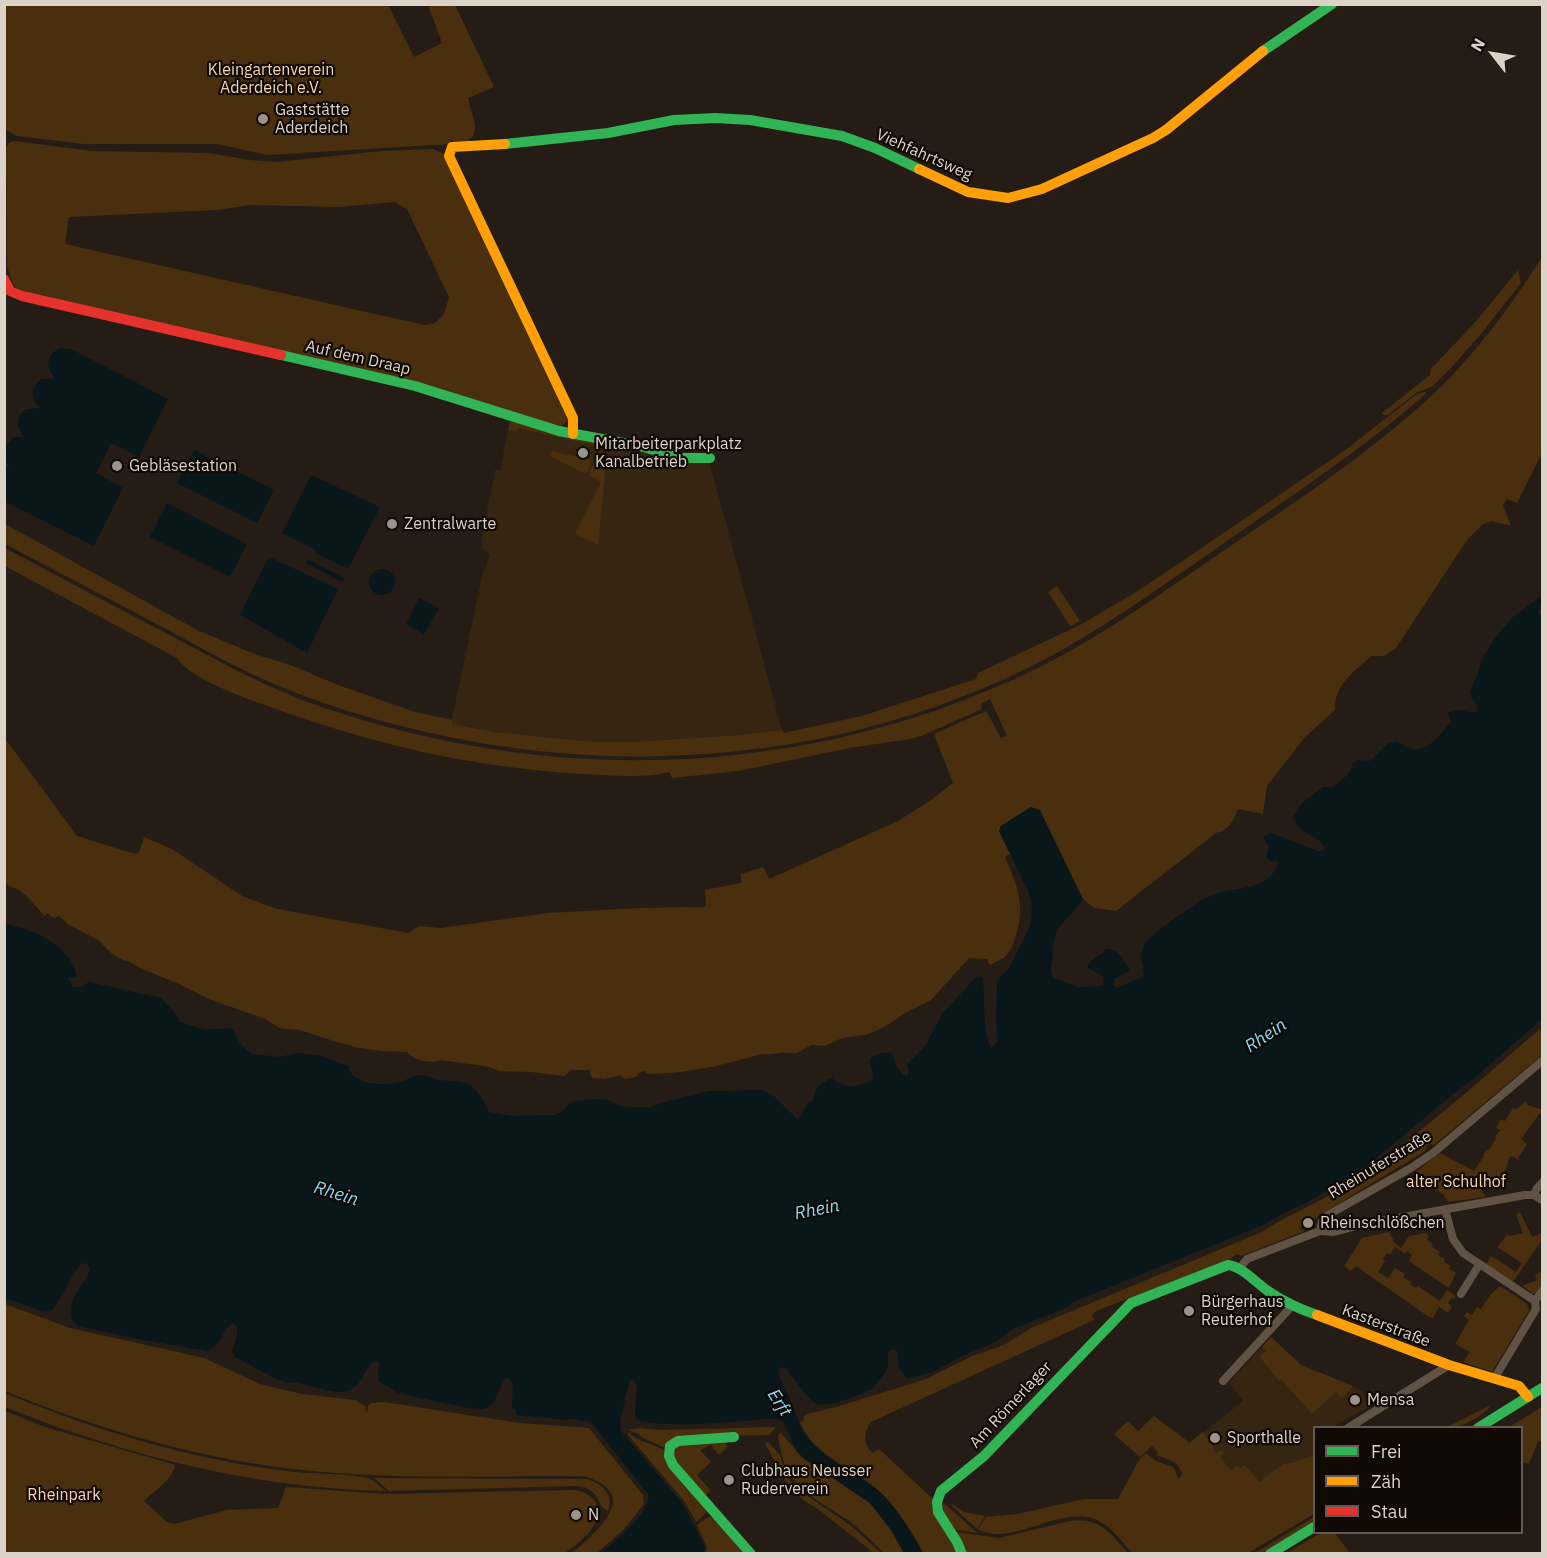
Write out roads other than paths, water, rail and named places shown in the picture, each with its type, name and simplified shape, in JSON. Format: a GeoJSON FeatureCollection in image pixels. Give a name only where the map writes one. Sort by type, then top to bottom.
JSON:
{"type":"FeatureCollection","features":[{"type":"Feature","properties":{"kind":"street","name":"Viehfahrtsweg"},"geometry":{"type":"LineString","coordinates":[[573,434],[573,418],[449,156],[451,148],[526,143],[608,133],[681,119],[750,120],[842,136],[875,148],[968,192],[1008,198],[1042,189],[1153,138],[1263,51],[1332,4]]}},
{"type":"Feature","properties":{"kind":"street","name":"Auf dem Draap"},"geometry":{"type":"LineString","coordinates":[[4,279],[10,291],[22,296],[415,386],[541,427],[640,446],[681,458],[710,458]]}},
{"type":"Feature","properties":{"kind":"street","name":"Rheinuferstraße"},"geometry":{"type":"LineString","coordinates":[[1101,1333],[1135,1301],[1228,1265],[1239,1269],[1247,1259],[1320,1231],[1322,1221],[1328,1215],[1424,1160],[1542,1061]]}},
{"type":"Feature","properties":{"kind":"street"},"geometry":{"type":"LineString","coordinates":[[1534,1195],[1542,1183]]}},
{"type":"Feature","properties":{"kind":"street"},"geometry":{"type":"LineString","coordinates":[[1320,1231],[1334,1232],[1364,1224],[1525,1195],[1534,1195],[1542,1200]]}},
{"type":"Feature","properties":{"kind":"street"},"geometry":{"type":"LineString","coordinates":[[1445,1209],[1449,1227],[1456,1244],[1463,1253],[1535,1301]]}},
{"type":"Feature","properties":{"kind":"street"},"geometry":{"type":"LineString","coordinates":[[1461,1294],[1479,1265]]}},
{"type":"Feature","properties":{"kind":"street","name":"Kasterstraße"},"geometry":{"type":"LineString","coordinates":[[1239,1269],[1292,1306],[1449,1365],[1519,1386],[1528,1397]]}},
{"type":"Feature","properties":{"kind":"street"},"geometry":{"type":"LineString","coordinates":[[1494,1379],[1536,1309],[1535,1301],[1542,1291]]}},
{"type":"Feature","properties":{"kind":"street"},"geometry":{"type":"LineString","coordinates":[[1223,1381],[1292,1306]]}},
{"type":"Feature","properties":{"kind":"street","name":"Am Römerlager"},"geometry":{"type":"LineString","coordinates":[[962,1554],[938,1512],[939,1494],[984,1456],[1101,1333]]}},
{"type":"Feature","properties":{"kind":"street"},"geometry":{"type":"LineString","coordinates":[[1351,1426],[1449,1365]]}},
{"type":"Feature","properties":{"kind":"street"},"geometry":{"type":"LineString","coordinates":[[1481,1426],[1542,1388]]}},
{"type":"Feature","properties":{"kind":"street"},"geometry":{"type":"LineString","coordinates":[[734,1437],[678,1441],[670,1446],[669,1456],[674,1465],[751,1554]]}},
{"type":"Feature","properties":{"kind":"street"},"geometry":{"type":"LineString","coordinates":[[1270,1554],[1313,1528]]}},
{"type":"Feature","properties":{"kind":"water"},"geometry":{"type":"Polygon","coordinates":[[[60,348],[71,349],[168,399],[139,457],[111,443],[96,473],[123,488],[94,546],[5,502],[5,466],[10,467],[5,461],[5,445],[15,437],[24,437],[19,430],[18,419],[26,409],[40,408],[33,397],[33,390],[41,379],[55,378],[48,362],[52,354],[60,348]]]}},
{"type":"Feature","properties":{"kind":"water"},"geometry":{"type":"Polygon","coordinates":[[[194,450],[274,490],[257,523],[177,483],[194,450]]]}},
{"type":"Feature","properties":{"kind":"water"},"geometry":{"type":"Polygon","coordinates":[[[311,475],[380,507],[348,569],[282,533],[311,475]]]}},
{"type":"Feature","properties":{"kind":"water"},"geometry":{"type":"Polygon","coordinates":[[[167,503],[247,544],[230,577],[150,537],[167,503]]]}},
{"type":"Feature","properties":{"kind":"water"},"geometry":{"type":"Polygon","coordinates":[[[269,557],[338,589],[307,653],[240,615],[269,557]]]}},
{"type":"Feature","properties":{"kind":"water"},"geometry":{"type":"Polygon","coordinates":[[[308,559],[344,578],[342,582],[306,563],[308,559]]]}},
{"type":"Feature","properties":{"kind":"water"},"geometry":{"type":"Polygon","coordinates":[[[382,569],[391,573],[395,582],[391,591],[382,595],[373,591],[369,582],[373,573],[382,569]]]}},
{"type":"Feature","properties":{"kind":"water"},"geometry":{"type":"Polygon","coordinates":[[[1540,597],[1542,598],[1538,613],[1542,617],[1542,1019],[1369,1164],[1308,1202],[1263,1225],[1071,1303],[1070,1306],[1013,1329],[995,1342],[933,1372],[907,1379],[899,1368],[897,1351],[891,1349],[888,1354],[887,1369],[875,1387],[838,1402],[817,1404],[801,1389],[787,1369],[778,1367],[781,1380],[808,1438],[823,1453],[881,1493],[893,1506],[923,1553],[904,1553],[891,1530],[870,1503],[803,1458],[796,1450],[783,1422],[779,1420],[662,1424],[637,1420],[635,1415],[637,1384],[630,1379],[620,1421],[621,1431],[682,1503],[705,1547],[704,1553],[601,1553],[639,1517],[648,1501],[648,1494],[591,1422],[516,1415],[516,1410],[512,1407],[513,1384],[509,1378],[502,1383],[495,1400],[484,1409],[468,1408],[398,1393],[379,1381],[378,1361],[374,1361],[368,1367],[360,1382],[352,1389],[334,1392],[301,1383],[285,1382],[235,1357],[232,1351],[237,1329],[233,1323],[226,1329],[216,1345],[208,1351],[78,1326],[72,1320],[71,1305],[88,1274],[90,1268],[86,1263],[81,1264],[77,1269],[51,1311],[44,1312],[5,1298],[5,924],[37,934],[56,945],[71,962],[76,972],[76,977],[68,977],[73,987],[81,987],[89,982],[161,998],[180,1022],[205,1030],[228,1028],[233,1030],[239,1042],[251,1054],[280,1057],[296,1053],[322,1056],[348,1066],[356,1078],[370,1083],[393,1083],[419,1075],[463,1082],[477,1091],[489,1112],[512,1116],[555,1115],[562,1112],[570,1102],[592,1099],[609,1100],[618,1105],[630,1107],[651,1107],[709,1091],[763,1090],[775,1097],[798,1120],[807,1104],[813,1100],[819,1086],[825,1081],[832,1078],[847,1086],[852,1086],[873,1079],[870,1058],[881,1053],[891,1052],[899,1070],[907,1076],[909,1071],[907,1064],[925,1046],[942,1014],[976,977],[983,978],[985,1025],[992,1048],[998,1041],[996,1022],[998,979],[1009,968],[1024,939],[1030,925],[1032,907],[1029,893],[999,831],[1001,826],[1031,807],[1040,810],[1083,899],[1062,923],[1056,935],[1051,966],[1053,978],[1078,987],[1103,986],[1104,977],[1088,968],[1093,960],[1106,949],[1111,949],[1121,956],[1130,971],[1115,978],[1113,985],[1118,988],[1144,976],[1142,949],[1148,940],[1165,925],[1215,894],[1260,883],[1274,872],[1278,864],[1275,860],[1270,861],[1266,857],[1269,847],[1263,837],[1271,833],[1318,851],[1324,851],[1325,847],[1321,842],[1304,831],[1293,817],[1302,803],[1323,787],[1333,787],[1345,777],[1352,764],[1358,760],[1370,761],[1387,744],[1398,741],[1411,749],[1423,748],[1434,741],[1451,722],[1448,712],[1457,710],[1478,712],[1470,692],[1481,661],[1495,638],[1513,617],[1540,597]]]}},
{"type":"Feature","properties":{"kind":"water"},"geometry":{"type":"Polygon","coordinates":[[[419,598],[439,608],[424,634],[406,624],[419,598]]]}},
{"type":"Feature","properties":{"kind":"place","name":"Gaststätte Aderdeich"},"geometry":{"type":"Point","coordinates":[263,119]}},
{"type":"Feature","properties":{"kind":"place","name":"Mitarbeiterparkplatz Kanalbetrieb"},"geometry":{"type":"Point","coordinates":[583,453]}},
{"type":"Feature","properties":{"kind":"place","name":"Gebläsestation"},"geometry":{"type":"Point","coordinates":[117,466]}},
{"type":"Feature","properties":{"kind":"place","name":"Zentralwarte"},"geometry":{"type":"Point","coordinates":[392,524]}},
{"type":"Feature","properties":{"kind":"place","name":"Rheinschlößchen"},"geometry":{"type":"Point","coordinates":[1308,1223]}},
{"type":"Feature","properties":{"kind":"place","name":"Bürgerhaus Reuterhof"},"geometry":{"type":"Point","coordinates":[1189,1311]}},
{"type":"Feature","properties":{"kind":"place","name":"Mensa"},"geometry":{"type":"Point","coordinates":[1355,1400]}},
{"type":"Feature","properties":{"kind":"place","name":"Sporthalle"},"geometry":{"type":"Point","coordinates":[1215,1438]}},
{"type":"Feature","properties":{"kind":"place","name":"Clubhaus Neusser Ruderverein"},"geometry":{"type":"Point","coordinates":[729,1480]}},
{"type":"Feature","properties":{"kind":"place","name":"N"},"geometry":{"type":"Point","coordinates":[576,1515]}},
{"type":"Feature","properties":{"kind":"park label","name":"Kleingartenverein Aderdeich e.V."},"geometry":{"type":"Point","coordinates":[271,79]}},
{"type":"Feature","properties":{"kind":"park label","name":"alter Schulhof"},"geometry":{"type":"Point","coordinates":[1456,1182]}},
{"type":"Feature","properties":{"kind":"park label","name":"Rheinpark"},"geometry":{"type":"Point","coordinates":[64,1495]}},
{"type":"Feature","properties":{"kind":"water label","name":"Rhein"},"geometry":{"type":"Point","coordinates":[1266,1036]}},
{"type":"Feature","properties":{"kind":"water label","name":"Rhein"},"geometry":{"type":"Point","coordinates":[336,1194]}},
{"type":"Feature","properties":{"kind":"water label","name":"Rhein"},"geometry":{"type":"Point","coordinates":[817,1210]}},
{"type":"Feature","properties":{"kind":"water label","name":"Erft"},"geometry":{"type":"Point","coordinates":[779,1403]}}]}
